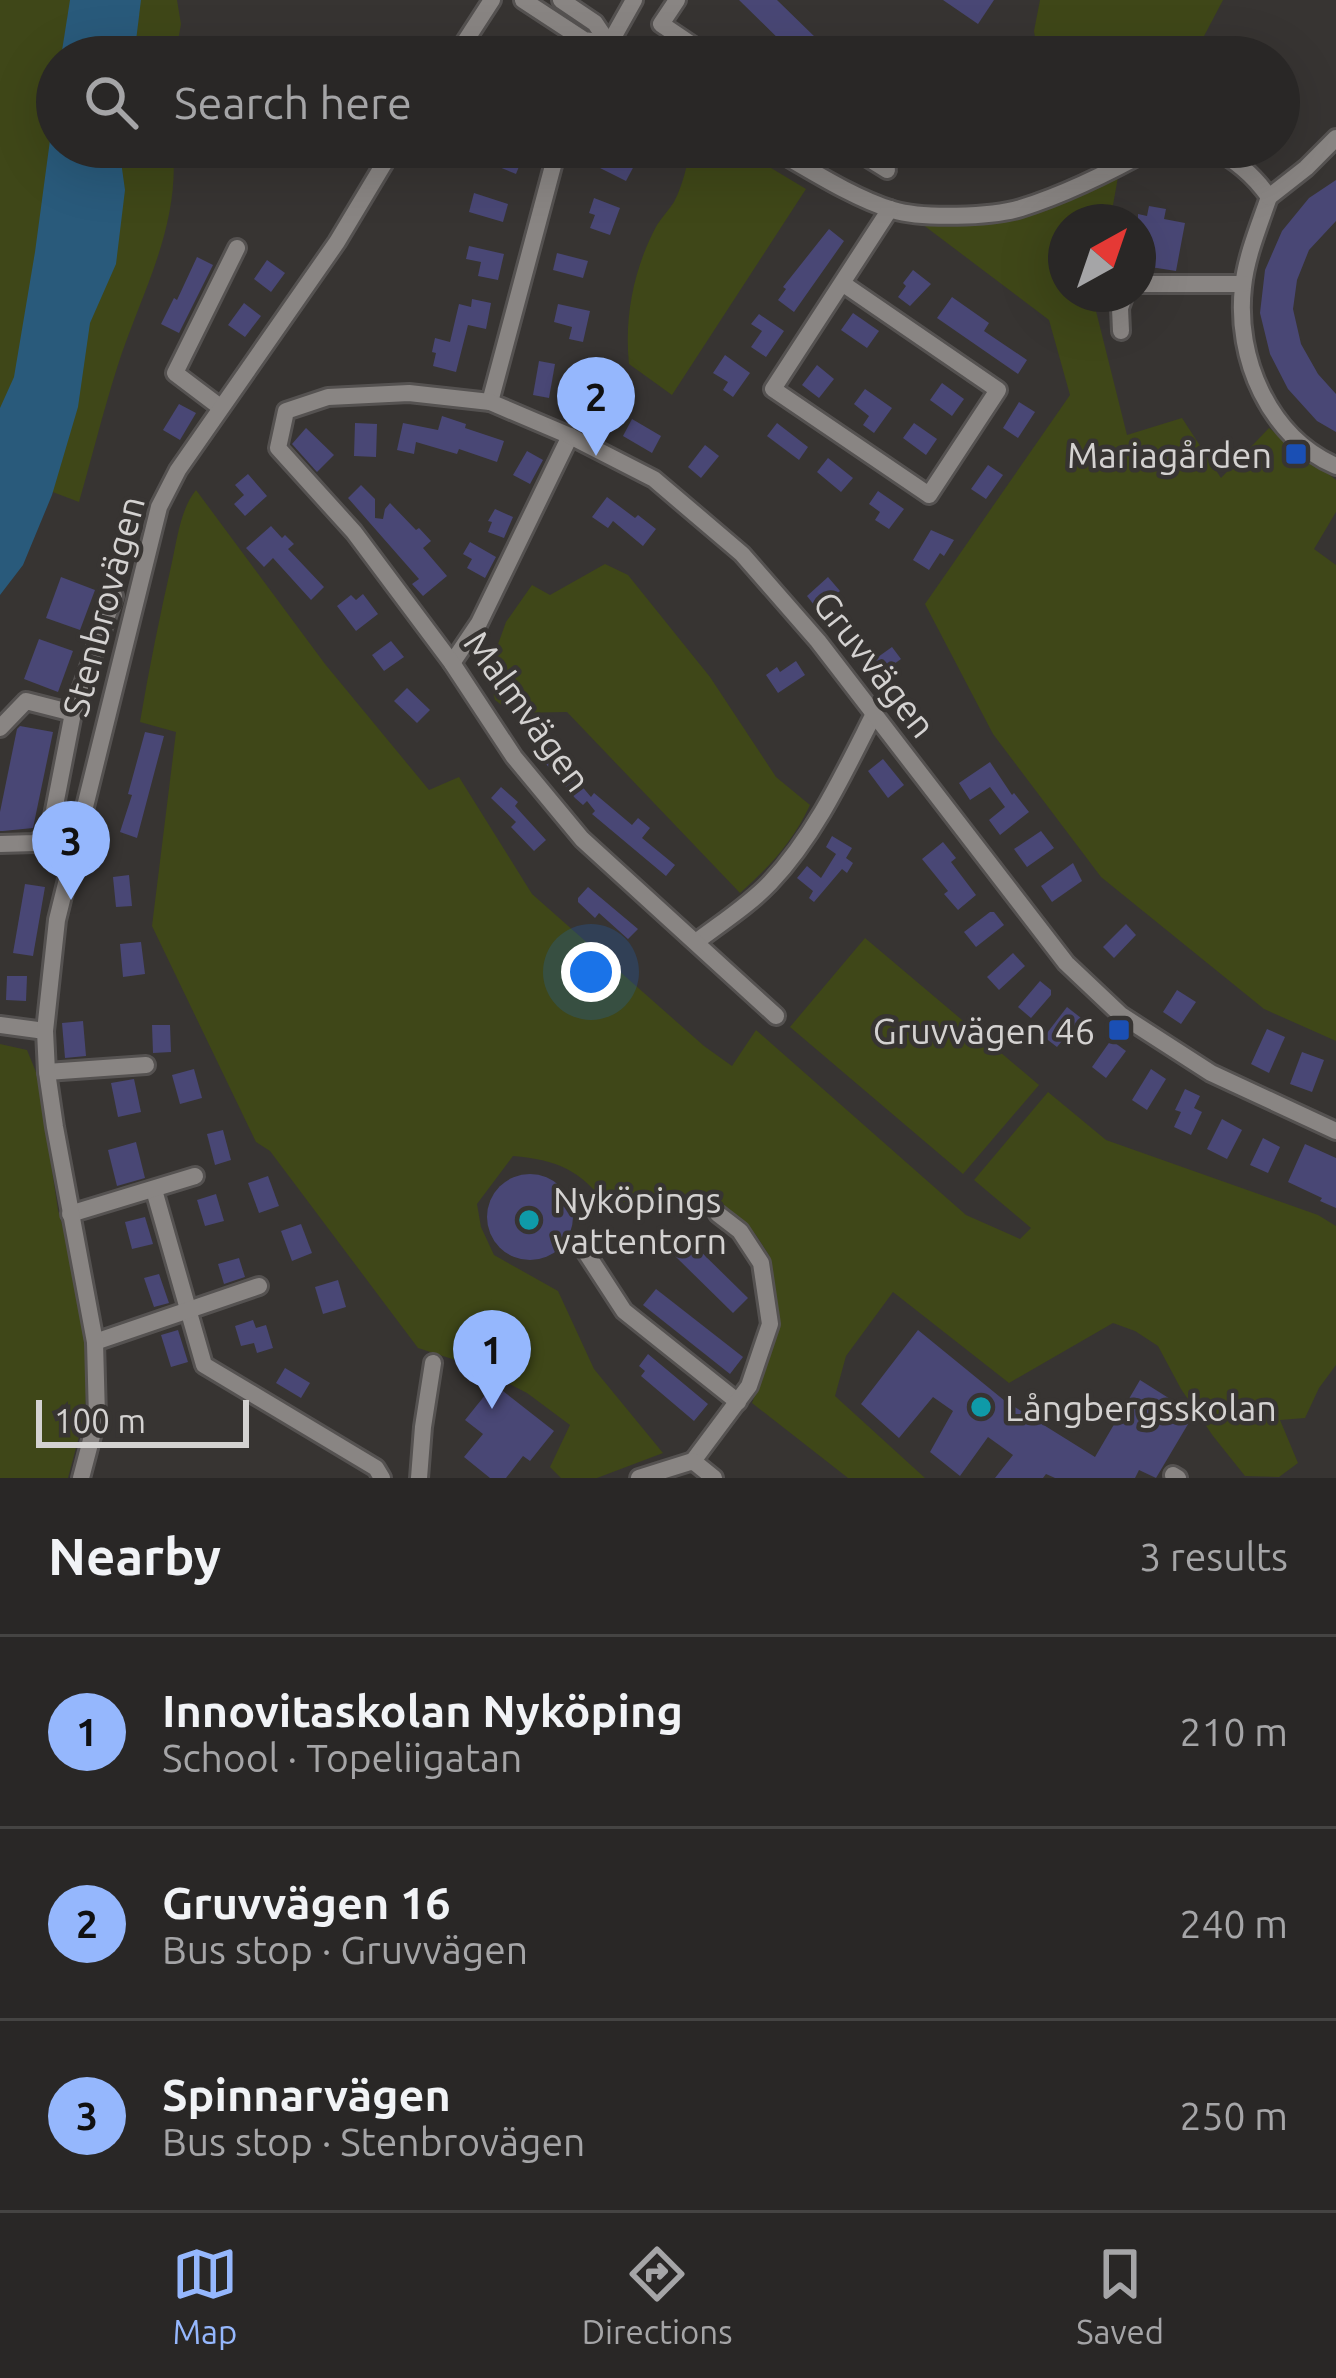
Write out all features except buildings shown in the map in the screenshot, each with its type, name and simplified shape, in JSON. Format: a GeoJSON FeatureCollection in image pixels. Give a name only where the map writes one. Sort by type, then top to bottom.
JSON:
{"type":"FeatureCollection","features":[{"type":"Feature","properties":{"kind":"street"},"geometry":{"type":"LineString","coordinates":[[468,36],[491,0]]}},
{"type":"Feature","properties":{"kind":"street"},"geometry":{"type":"LineString","coordinates":[[524,0],[578,36]]}},
{"type":"Feature","properties":{"kind":"street"},"geometry":{"type":"LineString","coordinates":[[561,0],[596,23],[600,36]]}},
{"type":"Feature","properties":{"kind":"street"},"geometry":{"type":"LineString","coordinates":[[613,36],[634,0]]}},
{"type":"Feature","properties":{"kind":"street"},"geometry":{"type":"LineString","coordinates":[[677,0],[661,24],[679,36]]}},
{"type":"Feature","properties":{"kind":"street"},"geometry":{"type":"LineString","coordinates":[[1336,138],[1269,197],[1243,284],[1242,322],[1250,368],[1279,420],[1306,450],[1336,466]]}},
{"type":"Feature","properties":{"kind":"street","name":"Stenbrovägen"},"geometry":{"type":"LineString","coordinates":[[80,1478],[97,1418],[95,1342],[46,1072],[45,1030],[57,920],[159,506],[178,470],[337,242],[381,168]]}},
{"type":"Feature","properties":{"kind":"street"},"geometry":{"type":"LineString","coordinates":[[490,402],[552,168]]}},
{"type":"Feature","properties":{"kind":"street"},"geometry":{"type":"LineString","coordinates":[[806,168],[890,209],[919,216],[1018,210],[1117,168]]}},
{"type":"Feature","properties":{"kind":"street"},"geometry":{"type":"LineString","coordinates":[[1244,168],[1269,197]]}},
{"type":"Feature","properties":{"kind":"street"},"geometry":{"type":"LineString","coordinates":[[842,283],[998,390],[928,495],[773,389],[890,209]]}},
{"type":"Feature","properties":{"kind":"street"},"geometry":{"type":"LineString","coordinates":[[220,407],[176,374],[237,248]]}},
{"type":"Feature","properties":{"kind":"street"},"geometry":{"type":"LineString","coordinates":[[1156,284],[1243,284]]}},
{"type":"Feature","properties":{"kind":"street"},"geometry":{"type":"LineString","coordinates":[[1120,312],[1121,331]]}},
{"type":"Feature","properties":{"kind":"street","name":"Gruvvägen"},"geometry":{"type":"LineString","coordinates":[[286,411],[328,397],[409,393],[490,402],[653,478],[742,554],[818,641],[1066,963],[1121,1015],[1211,1073],[1336,1131]]}},
{"type":"Feature","properties":{"kind":"street","name":"Malmvägen"},"geometry":{"type":"LineString","coordinates":[[286,411],[278,448],[354,532],[452,663],[514,757],[583,839],[776,1016]]}},
{"type":"Feature","properties":{"kind":"street"},"geometry":{"type":"LineString","coordinates":[[452,663],[479,623],[570,436]]}},
{"type":"Feature","properties":{"kind":"street"},"geometry":{"type":"LineString","coordinates":[[0,844],[34,843],[50,831],[74,713],[114,596]]}},
{"type":"Feature","properties":{"kind":"street"},"geometry":{"type":"LineString","coordinates":[[0,728],[26,701],[74,713]]}},
{"type":"Feature","properties":{"kind":"street"},"geometry":{"type":"LineString","coordinates":[[696,942],[767,886],[804,843],[874,714]]}},
{"type":"Feature","properties":{"kind":"street"},"geometry":{"type":"LineString","coordinates":[[0,1025],[45,1030]]}},
{"type":"Feature","properties":{"kind":"street"},"geometry":{"type":"LineString","coordinates":[[46,1072],[146,1065]]}},
{"type":"Feature","properties":{"kind":"street"},"geometry":{"type":"LineString","coordinates":[[70,1214],[195,1176]]}},
{"type":"Feature","properties":{"kind":"street"},"geometry":{"type":"LineString","coordinates":[[154,1190],[204,1365],[376,1468],[382,1478]]}},
{"type":"Feature","properties":{"kind":"street"},"geometry":{"type":"LineString","coordinates":[[639,1478],[693,1461],[749,1386],[770,1324],[761,1262],[740,1231],[718,1214]]}},
{"type":"Feature","properties":{"kind":"street"},"geometry":{"type":"LineString","coordinates":[[583,1248],[624,1311],[738,1402]]}},
{"type":"Feature","properties":{"kind":"street"},"geometry":{"type":"LineString","coordinates":[[95,1342],[260,1286]]}},
{"type":"Feature","properties":{"kind":"street"},"geometry":{"type":"LineString","coordinates":[[419,1478],[433,1363]]}},
{"type":"Feature","properties":{"kind":"street"},"geometry":{"type":"LineString","coordinates":[[693,1461],[715,1478]]}},
{"type":"Feature","properties":{"kind":"green space"},"geometry":{"type":"Polygon","coordinates":[[[0,0],[177,0],[179,36],[36,36],[36,168],[174,168],[174,177],[165,233],[117,368],[79,502],[0,472],[0,0]]]}},
{"type":"Feature","properties":{"kind":"green space"},"geometry":{"type":"Polygon","coordinates":[[[1040,0],[1223,0],[1204,36],[1035,36],[1040,0]]]}},
{"type":"Feature","properties":{"kind":"green space"},"geometry":{"type":"Polygon","coordinates":[[[686,168],[771,168],[806,189],[672,395],[629,364],[628,328],[642,258],[686,168]]]}},
{"type":"Feature","properties":{"kind":"green space"},"geometry":{"type":"Polygon","coordinates":[[[1118,177],[1113,204],[1051,204],[1118,177]]]}},
{"type":"Feature","properties":{"kind":"green space"},"geometry":{"type":"Polygon","coordinates":[[[1048,205],[1048,312],[1096,312],[1127,435],[1182,418],[1221,478],[1269,428],[1336,480],[1336,512],[1314,549],[1336,565],[1336,1041],[1264,1009],[1101,877],[993,734],[925,604],[1070,395],[1049,320],[918,221],[1017,218],[1048,205]]]}},
{"type":"Feature","properties":{"kind":"green space"},"geometry":{"type":"Polygon","coordinates":[[[196,490],[325,664],[429,790],[459,777],[532,894],[732,1066],[756,1030],[966,1215],[1020,1239],[1031,1228],[974,1180],[1048,1092],[1106,1140],[1318,1215],[1336,1226],[1336,1365],[1305,1418],[1280,1420],[1298,1463],[1279,1477],[1245,1476],[1181,1389],[1158,1346],[1135,1331],[1113,1323],[1009,1383],[893,1292],[846,1356],[835,1396],[925,1478],[848,1478],[752,1403],[778,1332],[769,1255],[738,1216],[678,1192],[607,1205],[566,1169],[513,1156],[477,1204],[494,1255],[558,1291],[594,1369],[663,1453],[597,1478],[561,1478],[550,1467],[570,1425],[527,1393],[474,1366],[418,1348],[270,1151],[256,1142],[152,926],[176,732],[140,722],[178,534],[196,490]]]}},
{"type":"Feature","properties":{"kind":"green space"},"geometry":{"type":"Polygon","coordinates":[[[605,564],[628,575],[710,677],[776,777],[810,805],[780,853],[740,893],[567,712],[512,713],[495,700],[488,672],[506,622],[532,585],[550,595],[605,564]]]}},
{"type":"Feature","properties":{"kind":"green space"},"geometry":{"type":"Polygon","coordinates":[[[865,938],[1039,1085],[963,1174],[790,1027],[865,938]]]}},
{"type":"Feature","properties":{"kind":"green space"},"geometry":{"type":"Polygon","coordinates":[[[0,1044],[27,1050],[38,1077],[58,1210],[76,1276],[88,1349],[85,1414],[68,1478],[0,1478],[0,1044]]]}},
{"type":"Feature","properties":{"kind":"water"},"geometry":{"type":"Polygon","coordinates":[[[70,0],[141,0],[137,36],[64,36],[70,0]]]}},
{"type":"Feature","properties":{"kind":"water"},"geometry":{"type":"Polygon","coordinates":[[[46,168],[122,168],[125,190],[116,264],[90,323],[78,407],[52,495],[23,565],[0,595],[0,408],[14,377],[46,168]]]}},
{"type":"Feature","properties":{"kind":"place","name":"Mariagården"},"geometry":{"type":"Point","coordinates":[1296,454]}},
{"type":"Feature","properties":{"kind":"place","name":"Gruvvägen 16"},"geometry":{"type":"Point","coordinates":[596,456]}},
{"type":"Feature","properties":{"kind":"place","name":"Spinnarvägen"},"geometry":{"type":"Point","coordinates":[71,900]}},
{"type":"Feature","properties":{"kind":"place","name":"Gruvvägen 46"},"geometry":{"type":"Point","coordinates":[1119,1030]}},
{"type":"Feature","properties":{"kind":"place","name":"Nyköpings vattentorn"},"geometry":{"type":"Point","coordinates":[529,1220]}},
{"type":"Feature","properties":{"kind":"place","name":"Långbergsskolan"},"geometry":{"type":"Point","coordinates":[981,1407]}},
{"type":"Feature","properties":{"kind":"place","name":"Innovitaskolan Nyköping"},"geometry":{"type":"Point","coordinates":[492,1409]}}]}
